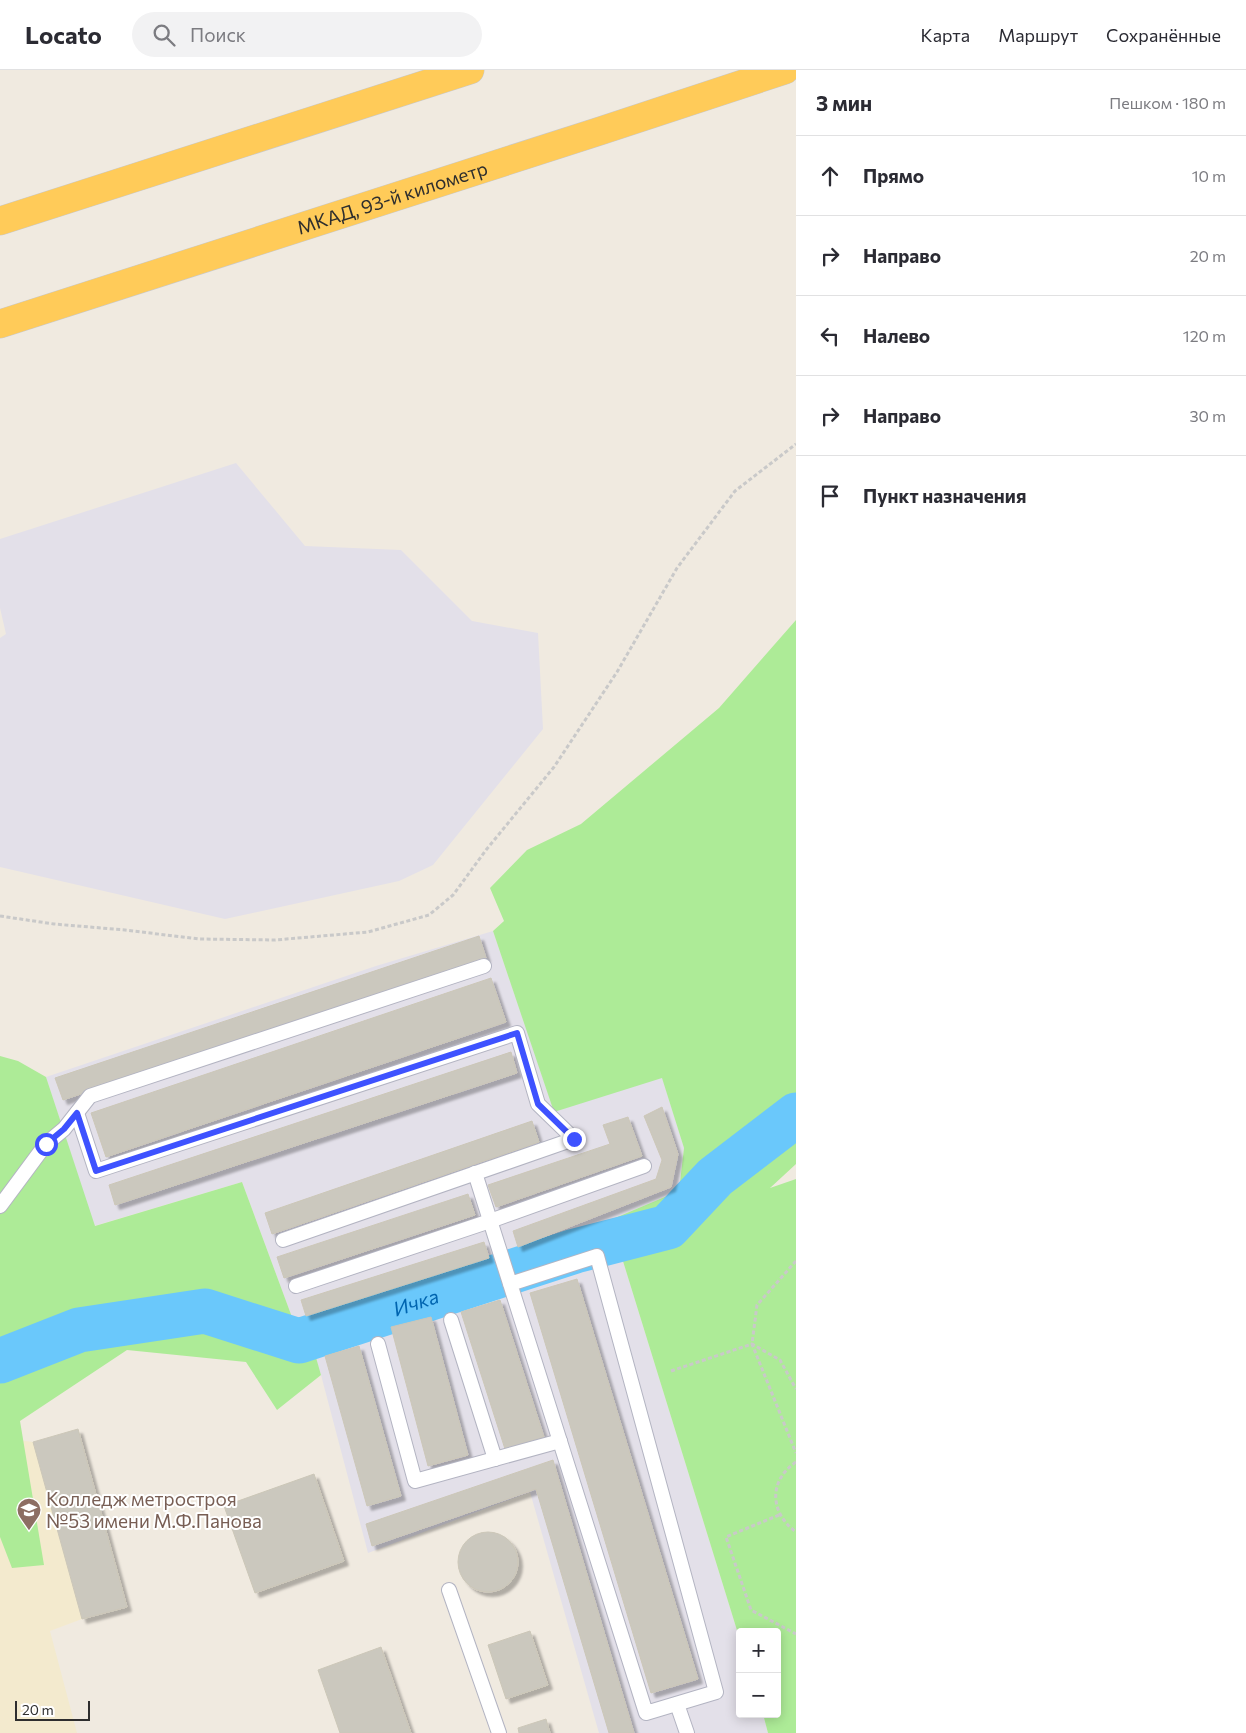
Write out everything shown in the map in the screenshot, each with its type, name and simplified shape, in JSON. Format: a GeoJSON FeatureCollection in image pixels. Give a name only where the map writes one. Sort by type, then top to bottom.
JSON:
{"type":"FeatureCollection","features":[{"type":"Feature","properties":{"kind":"highway"},"geometry":{"type":"LineString","coordinates":[[0,221],[470,70]]}},
{"type":"Feature","properties":{"kind":"highway","name":"МКАД, 93-й километр"},"geometry":{"type":"LineString","coordinates":[[0,324],[785,70]]}},
{"type":"Feature","properties":{"kind":"lane"},"geometry":{"type":"LineString","coordinates":[[0,1206],[46,1144],[64,1129],[90,1096],[484,966]]}},
{"type":"Feature","properties":{"kind":"lane"},"geometry":{"type":"LineString","coordinates":[[77,1113],[96,1171],[517,1033],[538,1104],[574,1139],[283,1240]]}},
{"type":"Feature","properties":{"kind":"lane"},"geometry":{"type":"LineString","coordinates":[[296,1286],[490,1221],[644,1166]]}},
{"type":"Feature","properties":{"kind":"lane"},"geometry":{"type":"LineString","coordinates":[[475,1173],[490,1221],[646,1713],[716,1692],[597,1256],[510,1284]]}},
{"type":"Feature","properties":{"kind":"lane"},"geometry":{"type":"LineString","coordinates":[[451,1320],[495,1459]]}},
{"type":"Feature","properties":{"kind":"lane"},"geometry":{"type":"LineString","coordinates":[[378,1344],[415,1481],[560,1441]]}},
{"type":"Feature","properties":{"kind":"lane"},"geometry":{"type":"LineString","coordinates":[[449,1590],[499,1733]]}},
{"type":"Feature","properties":{"kind":"lane"},"geometry":{"type":"LineString","coordinates":[[677,1704],[687,1733]]}},
{"type":"Feature","properties":{"kind":"path"},"geometry":{"type":"LineString","coordinates":[[0,916],[54,924],[199,939],[275,940],[368,932],[429,916],[453,895],[486,850],[554,767],[617,672],[677,568],[735,491],[796,444]]}},
{"type":"Feature","properties":{"kind":"path"},"geometry":{"type":"LineString","coordinates":[[796,1262],[757,1304],[752,1344],[796,1453]]}},
{"type":"Feature","properties":{"kind":"path"},"geometry":{"type":"LineString","coordinates":[[671,1371],[752,1344],[780,1360],[796,1390]]}},
{"type":"Feature","properties":{"kind":"path"},"geometry":{"type":"LineString","coordinates":[[796,1462],[788,1467],[780,1478],[776,1490],[779,1515],[786,1525],[796,1532]]}},
{"type":"Feature","properties":{"kind":"path"},"geometry":{"type":"LineString","coordinates":[[779,1515],[726,1537],[751,1610],[796,1634]]}},
{"type":"Feature","properties":{"kind":"shaded area"},"geometry":{"type":"Polygon","coordinates":[[[236,463],[305,546],[401,550],[472,621],[538,633],[543,729],[433,865],[399,881],[225,919],[0,867],[0,638],[6,634],[0,608],[0,539],[236,463]]]}},
{"type":"Feature","properties":{"kind":"shaded area"},"geometry":{"type":"Polygon","coordinates":[[[493,931],[554,1111],[662,1077],[684,1148],[679,1191],[532,1253],[296,1328],[242,1182],[94,1226],[46,1077],[376,966],[493,931]]]}},
{"type":"Feature","properties":{"kind":"shaded area"},"geometry":{"type":"Polygon","coordinates":[[[618,1245],[736,1628],[736,1718],[764,1718],[768,1733],[599,1733],[530,1492],[368,1553],[310,1340],[618,1245]]]}},
{"type":"Feature","properties":{"kind":"shaded area","name":"Колледж метростроя №53 имени М.Ф.Панова"},"geometry":{"type":"Polygon","coordinates":[[[0,1438],[33,1442],[82,1619],[50,1631],[77,1733],[0,1733],[0,1438]]]}},
{"type":"Feature","properties":{"kind":"green space"},"geometry":{"type":"Polygon","coordinates":[[[796,620],[796,1164],[770,1188],[796,1179],[796,1733],[768,1733],[764,1718],[781,1718],[781,1628],[736,1628],[618,1245],[311,1340],[321,1375],[277,1410],[246,1362],[127,1350],[20,1421],[44,1565],[12,1568],[0,1537],[0,1056],[18,1061],[46,1077],[95,1226],[242,1182],[296,1328],[532,1253],[679,1191],[684,1148],[662,1078],[554,1112],[493,931],[504,921],[490,888],[527,850],[581,824],[719,708],[796,620]]]}},
{"type":"Feature","properties":{"kind":"building"},"geometry":{"type":"Polygon","coordinates":[[[479,936],[486,958],[63,1100],[55,1078],[479,936]]]}},
{"type":"Feature","properties":{"kind":"building"},"geometry":{"type":"Polygon","coordinates":[[[491,978],[506,1022],[106,1157],[91,1113],[491,978]]]}},
{"type":"Feature","properties":{"kind":"building"},"geometry":{"type":"Polygon","coordinates":[[[511,1052],[517,1073],[115,1205],[109,1185],[511,1052]]]}},
{"type":"Feature","properties":{"kind":"building"},"geometry":{"type":"Polygon","coordinates":[[[662,1107],[678,1154],[671,1187],[518,1247],[513,1231],[656,1179],[662,1160],[644,1116],[662,1107]]]}},
{"type":"Feature","properties":{"kind":"building"},"geometry":{"type":"Polygon","coordinates":[[[628,1117],[642,1156],[496,1207],[488,1185],[610,1144],[603,1125],[628,1117]]]}},
{"type":"Feature","properties":{"kind":"building"},"geometry":{"type":"Polygon","coordinates":[[[532,1121],[539,1142],[272,1234],[265,1213],[532,1121]]]}},
{"type":"Feature","properties":{"kind":"building"},"geometry":{"type":"Polygon","coordinates":[[[468,1194],[475,1215],[284,1278],[277,1257],[468,1194]]]}},
{"type":"Feature","properties":{"kind":"building"},"geometry":{"type":"Polygon","coordinates":[[[484,1242],[489,1258],[306,1316],[301,1300],[484,1242]]]}},
{"type":"Feature","properties":{"kind":"building"},"geometry":{"type":"Polygon","coordinates":[[[577,1279],[698,1679],[651,1693],[530,1293],[577,1279]]]}},
{"type":"Feature","properties":{"kind":"building"},"geometry":{"type":"Polygon","coordinates":[[[500,1300],[544,1437],[505,1449],[461,1312],[500,1300]]]}},
{"type":"Feature","properties":{"kind":"building"},"geometry":{"type":"Polygon","coordinates":[[[431,1317],[468,1455],[428,1466],[391,1327],[431,1317]]]}},
{"type":"Feature","properties":{"kind":"building"},"geometry":{"type":"Polygon","coordinates":[[[359,1346],[401,1496],[367,1506],[325,1356],[359,1346]]]}},
{"type":"Feature","properties":{"kind":"building"},"geometry":{"type":"Polygon","coordinates":[[[78,1429],[127,1607],[82,1619],[33,1442],[78,1429]]]}},
{"type":"Feature","properties":{"kind":"building"},"geometry":{"type":"Polygon","coordinates":[[[553,1460],[634,1733],[609,1733],[536,1489],[372,1546],[366,1524],[553,1460]]]}},
{"type":"Feature","properties":{"kind":"building"},"geometry":{"type":"Polygon","coordinates":[[[314,1474],[344,1561],[255,1593],[224,1506],[314,1474]]]}},
{"type":"Feature","properties":{"kind":"building"},"geometry":{"type":"Polygon","coordinates":[[[482,1532],[494,1532],[505,1537],[513,1545],[518,1556],[516,1574],[505,1587],[494,1592],[482,1592],[471,1587],[463,1579],[458,1568],[458,1556],[463,1545],[471,1537],[482,1532]]]}},
{"type":"Feature","properties":{"kind":"building"},"geometry":{"type":"Polygon","coordinates":[[[530,1631],[548,1685],[506,1699],[488,1645],[530,1631]]]}},
{"type":"Feature","properties":{"kind":"building"},"geometry":{"type":"Polygon","coordinates":[[[381,1647],[411,1733],[340,1733],[318,1670],[381,1647]]]}},
{"type":"Feature","properties":{"kind":"building"},"geometry":{"type":"Polygon","coordinates":[[[546,1719],[550,1733],[519,1733],[518,1728],[546,1719]]]}},
{"type":"Feature","properties":{"kind":"waterway","name":"Ичка"},"geometry":{"type":"LineString","coordinates":[[0,1361],[79,1330],[205,1311],[299,1341],[575,1251],[668,1227],[715,1177],[796,1115]]}},
{"type":"Feature","properties":{"kind":"place","name":"Колледж метростроя №53 имени М.Ф.Панова"},"geometry":{"type":"Point","coordinates":[29,1531]}},
{"type":"Feature","properties":{"kind":"route"},"geometry":{"type":"LineString","coordinates":[[46,1144],[64,1129],[77,1113],[96,1171],[517,1033],[538,1104],[574,1139]]}}]}
